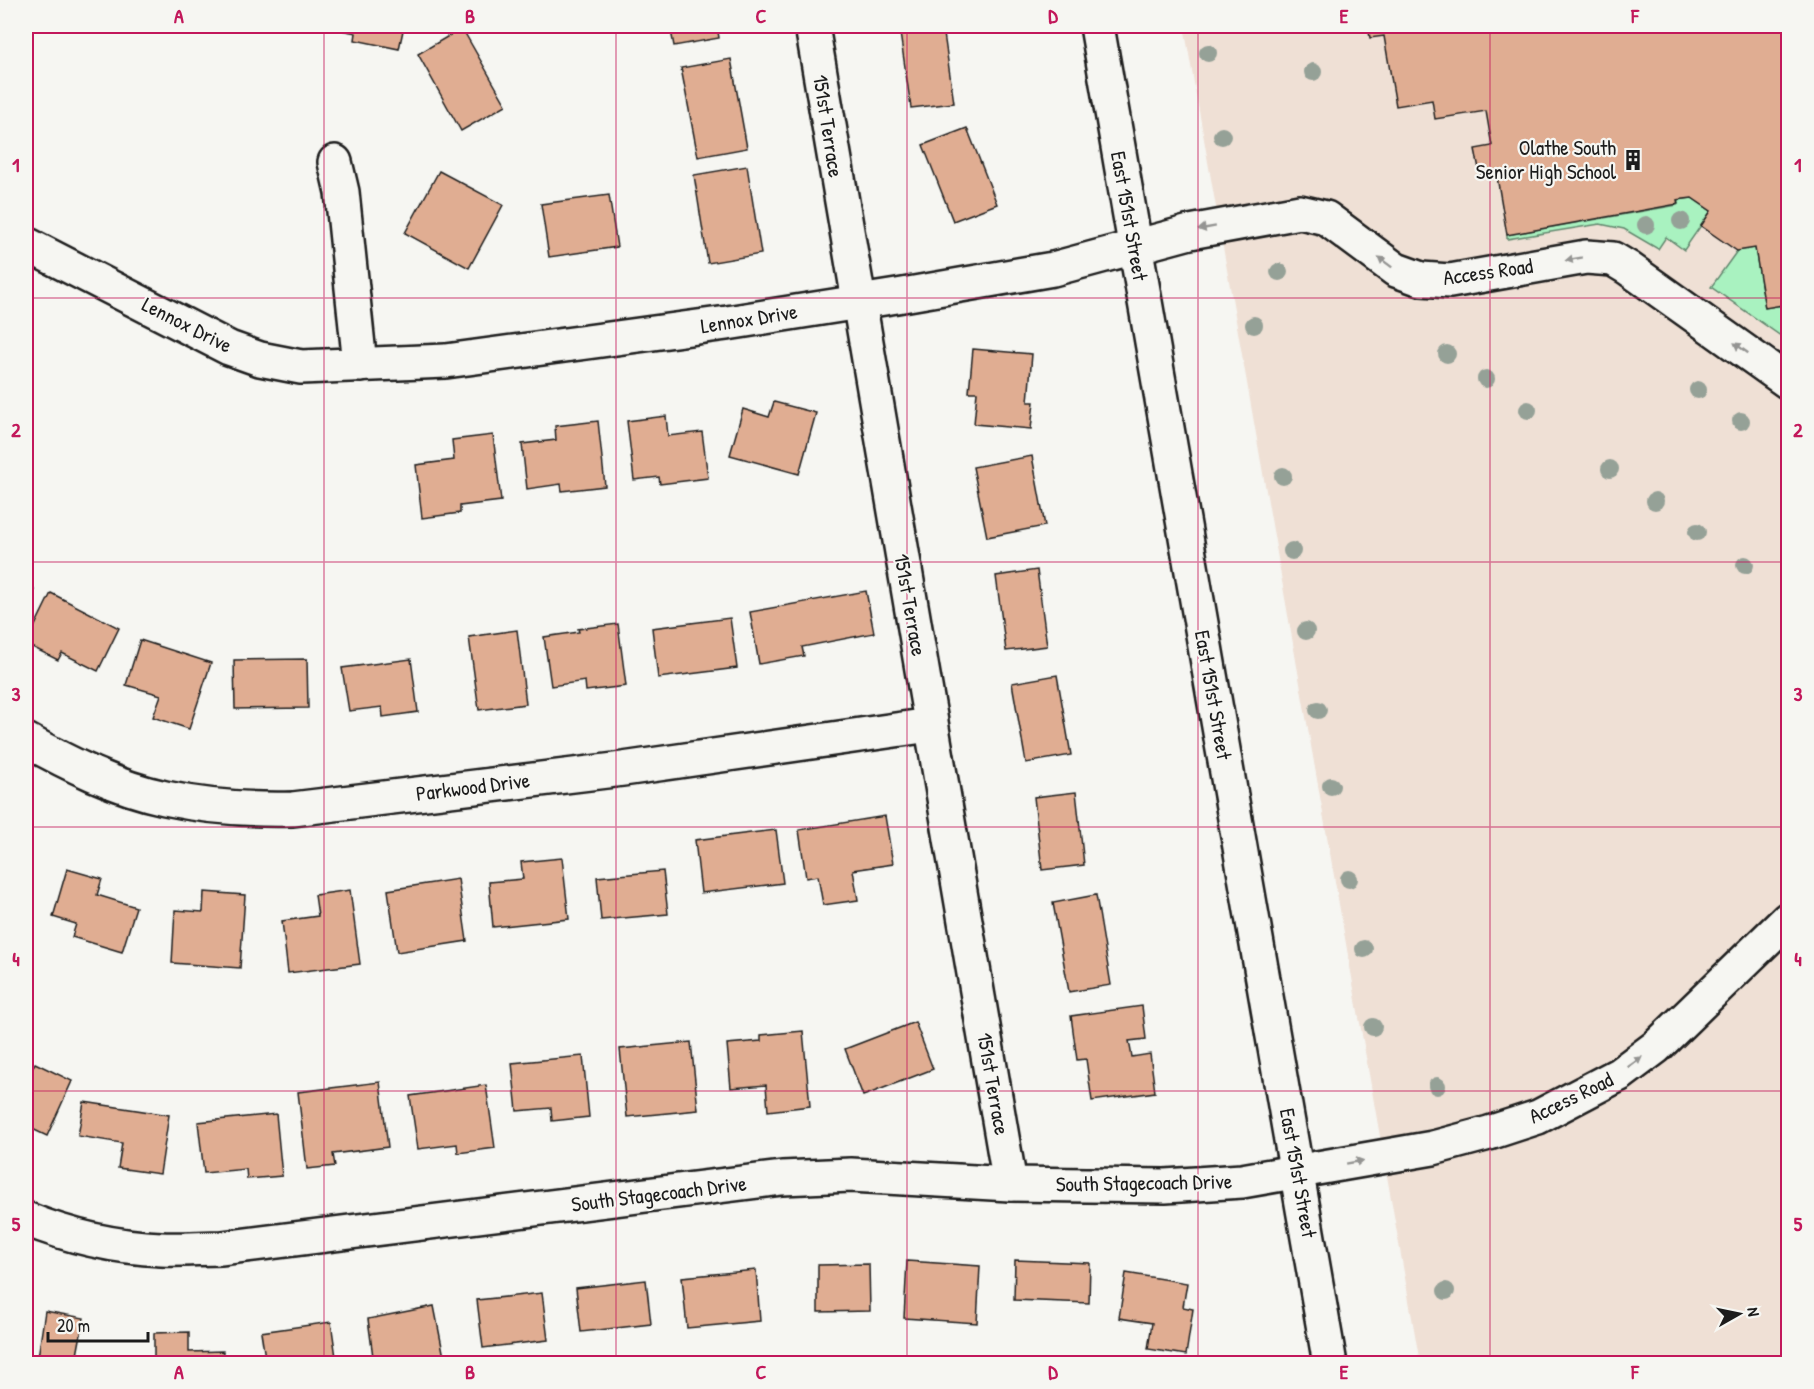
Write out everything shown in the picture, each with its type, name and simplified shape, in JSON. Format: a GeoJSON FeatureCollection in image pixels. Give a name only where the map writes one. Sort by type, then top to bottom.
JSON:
{"type":"FeatureCollection","features":[{"type":"Feature","properties":{"kind":"street","name":"151st Terrace"},"geometry":{"type":"LineString","coordinates":[[812,26],[1010,1184]]}},
{"type":"Feature","properties":{"kind":"street","name":"East 151st Street"},"geometry":{"type":"LineString","coordinates":[[1097,26],[1330,1364]]}},
{"type":"Feature","properties":{"kind":"street"},"geometry":{"type":"LineString","coordinates":[[335,162],[342,192],[360,365]]}},
{"type":"Feature","properties":{"kind":"street","name":"Access Road"},"geometry":{"type":"LineString","coordinates":[[1134,246],[1190,232],[1300,212],[1326,218],[1396,270],[1421,279],[1450,281],[1587,257],[1613,259],[1788,382]]}},
{"type":"Feature","properties":{"kind":"street","name":"Lennox Drive"},"geometry":{"type":"LineString","coordinates":[[26,244],[229,348],[260,359],[301,367],[446,361],[727,323],[1053,269],[1134,246]]}},
{"type":"Feature","properties":{"kind":"street","name":"Parkwood Drive"},"geometry":{"type":"LineString","coordinates":[[26,740],[64,761],[130,788],[165,798],[218,806],[282,809],[623,769],[930,725]]}},
{"type":"Feature","properties":{"kind":"street","name":"Access Road"},"geometry":{"type":"LineString","coordinates":[[1298,1172],[1433,1148],[1489,1133],[1538,1117],[1589,1092],[1620,1074],[1656,1047],[1788,919]]}},
{"type":"Feature","properties":{"kind":"street","name":"South Stagecoach Drive"},"geometry":{"type":"LineString","coordinates":[[26,1219],[77,1236],[129,1246],[161,1249],[222,1248],[782,1178],[851,1175],[1010,1184],[1165,1186],[1221,1183],[1298,1172]]}},
{"type":"Feature","properties":{"kind":"shaded area"},"geometry":{"type":"Polygon","coordinates":[[[1184,26],[1788,26],[1788,1363],[1420,1363],[1184,26]]]}},
{"type":"Feature","properties":{"kind":"green space"},"geometry":{"type":"Polygon","coordinates":[[[1692,198],[1711,211],[1684,250],[1666,237],[1658,249],[1624,229],[1600,224],[1507,239],[1507,235],[1677,205],[1677,200],[1692,198]]]}},
{"type":"Feature","properties":{"kind":"green space"},"geometry":{"type":"Polygon","coordinates":[[[1755,248],[1765,308],[1788,304],[1788,341],[1711,287],[1737,251],[1755,248]]]}},
{"type":"Feature","properties":{"kind":"building"},"geometry":{"type":"Polygon","coordinates":[[[322,26],[404,26],[399,49],[355,40],[356,33],[322,26]]]}},
{"type":"Feature","properties":{"kind":"building"},"geometry":{"type":"Polygon","coordinates":[[[670,26],[717,26],[719,38],[674,46],[670,26]]]}},
{"type":"Feature","properties":{"kind":"building","name":"Olathe South Senior High School"},"geometry":{"type":"Polygon","coordinates":[[[1368,26],[1788,26],[1788,304],[1765,308],[1755,248],[1737,251],[1701,226],[1711,211],[1692,198],[1677,200],[1678,204],[1507,235],[1496,171],[1480,174],[1475,149],[1492,146],[1486,111],[1435,119],[1432,100],[1396,106],[1384,36],[1370,38],[1368,26]]]}},
{"type":"Feature","properties":{"kind":"building"},"geometry":{"type":"Polygon","coordinates":[[[943,27],[954,103],[911,108],[900,33],[943,27]]]}},
{"type":"Feature","properties":{"kind":"building"},"geometry":{"type":"Polygon","coordinates":[[[462,28],[506,105],[461,131],[418,54],[462,28]]]}},
{"type":"Feature","properties":{"kind":"building"},"geometry":{"type":"Polygon","coordinates":[[[731,59],[747,148],[698,157],[681,68],[731,59]]]}},
{"type":"Feature","properties":{"kind":"building"},"geometry":{"type":"Polygon","coordinates":[[[967,128],[997,204],[953,221],[923,145],[967,128]]]}},
{"type":"Feature","properties":{"kind":"building"},"geometry":{"type":"Polygon","coordinates":[[[747,166],[761,254],[708,263],[694,175],[747,166]]]}},
{"type":"Feature","properties":{"kind":"building"},"geometry":{"type":"Polygon","coordinates":[[[439,171],[503,205],[469,268],[405,233],[439,171]]]}},
{"type":"Feature","properties":{"kind":"building"},"geometry":{"type":"Polygon","coordinates":[[[609,195],[617,247],[549,257],[541,204],[609,195]]]}},
{"type":"Feature","properties":{"kind":"building"},"geometry":{"type":"Polygon","coordinates":[[[973,349],[1032,354],[1028,402],[1034,402],[1031,429],[974,424],[977,392],[969,392],[973,349]]]}},
{"type":"Feature","properties":{"kind":"building"},"geometry":{"type":"Polygon","coordinates":[[[774,402],[816,413],[799,474],[730,455],[743,409],[769,417],[774,402]]]}},
{"type":"Feature","properties":{"kind":"building"},"geometry":{"type":"Polygon","coordinates":[[[666,416],[668,436],[702,432],[708,478],[660,484],[659,477],[634,480],[627,421],[666,416]]]}},
{"type":"Feature","properties":{"kind":"building"},"geometry":{"type":"Polygon","coordinates":[[[598,421],[605,486],[562,491],[561,484],[527,489],[522,444],[556,440],[555,426],[598,421]]]}},
{"type":"Feature","properties":{"kind":"building"},"geometry":{"type":"Polygon","coordinates":[[[493,435],[501,501],[460,506],[460,513],[422,518],[416,465],[454,460],[452,440],[493,435]]]}},
{"type":"Feature","properties":{"kind":"building"},"geometry":{"type":"Polygon","coordinates":[[[1032,456],[1045,526],[987,537],[973,467],[1032,456]]]}},
{"type":"Feature","properties":{"kind":"building"},"geometry":{"type":"Polygon","coordinates":[[[1037,570],[1047,646],[1006,651],[996,576],[1037,570]]]}},
{"type":"Feature","properties":{"kind":"building"},"geometry":{"type":"Polygon","coordinates":[[[26,583],[34,590],[26,601],[26,583]]]}},
{"type":"Feature","properties":{"kind":"building"},"geometry":{"type":"Polygon","coordinates":[[[866,591],[874,633],[802,647],[804,656],[759,664],[750,612],[866,591]]]}},
{"type":"Feature","properties":{"kind":"building"},"geometry":{"type":"Polygon","coordinates":[[[51,593],[119,628],[98,671],[62,653],[58,660],[26,644],[51,593]]]}},
{"type":"Feature","properties":{"kind":"building"},"geometry":{"type":"Polygon","coordinates":[[[730,618],[737,668],[658,678],[652,628],[730,618]]]}},
{"type":"Feature","properties":{"kind":"building"},"geometry":{"type":"Polygon","coordinates":[[[618,624],[626,686],[586,691],[585,681],[551,686],[544,637],[579,632],[578,629],[618,624]]]}},
{"type":"Feature","properties":{"kind":"building"},"geometry":{"type":"Polygon","coordinates":[[[517,630],[526,704],[479,710],[469,637],[517,630]]]}},
{"type":"Feature","properties":{"kind":"building"},"geometry":{"type":"Polygon","coordinates":[[[140,640],[211,663],[189,729],[153,717],[161,695],[126,685],[140,640]]]}},
{"type":"Feature","properties":{"kind":"building"},"geometry":{"type":"Polygon","coordinates":[[[307,659],[308,708],[235,709],[234,660],[307,659]]]}},
{"type":"Feature","properties":{"kind":"building"},"geometry":{"type":"Polygon","coordinates":[[[411,659],[418,712],[383,717],[382,707],[349,711],[342,668],[411,659]]]}},
{"type":"Feature","properties":{"kind":"building"},"geometry":{"type":"Polygon","coordinates":[[[1057,675],[1071,755],[1026,763],[1012,683],[1057,675]]]}},
{"type":"Feature","properties":{"kind":"building"},"geometry":{"type":"Polygon","coordinates":[[[1076,792],[1084,865],[1042,870],[1034,797],[1076,792]]]}},
{"type":"Feature","properties":{"kind":"building"},"geometry":{"type":"Polygon","coordinates":[[[885,816],[893,864],[853,870],[858,900],[823,905],[818,876],[806,878],[799,830],[885,816]]]}},
{"type":"Feature","properties":{"kind":"building"},"geometry":{"type":"Polygon","coordinates":[[[776,830],[783,883],[701,893],[695,840],[776,830]]]}},
{"type":"Feature","properties":{"kind":"building"},"geometry":{"type":"Polygon","coordinates":[[[562,858],[569,919],[493,927],[489,882],[523,879],[521,862],[562,858]]]}},
{"type":"Feature","properties":{"kind":"building"},"geometry":{"type":"Polygon","coordinates":[[[67,869],[102,879],[97,895],[136,907],[122,952],[72,937],[76,924],[53,917],[67,869]]]}},
{"type":"Feature","properties":{"kind":"building"},"geometry":{"type":"Polygon","coordinates":[[[663,871],[668,914],[601,920],[597,877],[663,871]]]}},
{"type":"Feature","properties":{"kind":"building"},"geometry":{"type":"Polygon","coordinates":[[[458,879],[467,941],[397,952],[388,890],[458,879]]]}},
{"type":"Feature","properties":{"kind":"building"},"geometry":{"type":"Polygon","coordinates":[[[350,890],[360,964],[288,973],[282,921],[318,916],[315,895],[350,890]]]}},
{"type":"Feature","properties":{"kind":"building"},"geometry":{"type":"Polygon","coordinates":[[[204,892],[245,895],[240,968],[172,963],[175,910],[203,912],[204,892]]]}},
{"type":"Feature","properties":{"kind":"building"},"geometry":{"type":"Polygon","coordinates":[[[1096,895],[1111,985],[1069,992],[1053,903],[1096,895]]]}},
{"type":"Feature","properties":{"kind":"building"},"geometry":{"type":"Polygon","coordinates":[[[1142,1006],[1146,1039],[1129,1041],[1132,1057],[1150,1054],[1155,1092],[1092,1101],[1086,1059],[1077,1060],[1071,1016],[1142,1006]]]}},
{"type":"Feature","properties":{"kind":"building"},"geometry":{"type":"Polygon","coordinates":[[[915,1022],[933,1069],[863,1096],[845,1049],[915,1022]]]}},
{"type":"Feature","properties":{"kind":"building"},"geometry":{"type":"Polygon","coordinates":[[[803,1031],[810,1106],[768,1111],[766,1085],[731,1088],[727,1044],[761,1041],[761,1035],[803,1031]]]}},
{"type":"Feature","properties":{"kind":"building"},"geometry":{"type":"Polygon","coordinates":[[[691,1042],[698,1110],[627,1117],[620,1049],[691,1042]]]}},
{"type":"Feature","properties":{"kind":"building"},"geometry":{"type":"Polygon","coordinates":[[[583,1056],[589,1117],[552,1121],[551,1108],[517,1111],[512,1063],[583,1056]]]}},
{"type":"Feature","properties":{"kind":"building"},"geometry":{"type":"Polygon","coordinates":[[[35,1063],[72,1081],[47,1136],[26,1126],[26,1068],[31,1071],[35,1063]]]}},
{"type":"Feature","properties":{"kind":"building"},"geometry":{"type":"Polygon","coordinates":[[[380,1082],[388,1147],[333,1154],[335,1166],[307,1169],[298,1092],[380,1082]]]}},
{"type":"Feature","properties":{"kind":"building"},"geometry":{"type":"Polygon","coordinates":[[[486,1085],[495,1148],[458,1153],[457,1144],[418,1149],[410,1096],[486,1085]]]}},
{"type":"Feature","properties":{"kind":"building"},"geometry":{"type":"Polygon","coordinates":[[[84,1102],[169,1115],[160,1174],[118,1168],[122,1143],[78,1136],[84,1102]]]}},
{"type":"Feature","properties":{"kind":"building"},"geometry":{"type":"Polygon","coordinates":[[[276,1114],[282,1176],[247,1179],[246,1169],[204,1173],[198,1122],[276,1114]]]}},
{"type":"Feature","properties":{"kind":"building"},"geometry":{"type":"Polygon","coordinates":[[[1015,1260],[1090,1263],[1089,1303],[1014,1300],[1015,1260]]]}},
{"type":"Feature","properties":{"kind":"building"},"geometry":{"type":"Polygon","coordinates":[[[907,1261],[980,1266],[977,1323],[904,1318],[907,1261]]]}},
{"type":"Feature","properties":{"kind":"building"},"geometry":{"type":"Polygon","coordinates":[[[869,1264],[870,1311],[818,1312],[818,1265],[869,1264]]]}},
{"type":"Feature","properties":{"kind":"building"},"geometry":{"type":"Polygon","coordinates":[[[756,1270],[760,1321],[687,1328],[682,1277],[756,1270]]]}},
{"type":"Feature","properties":{"kind":"building"},"geometry":{"type":"Polygon","coordinates":[[[1126,1273],[1187,1283],[1183,1307],[1193,1309],[1186,1355],[1148,1349],[1152,1323],[1119,1318],[1126,1273]]]}},
{"type":"Feature","properties":{"kind":"building"},"geometry":{"type":"Polygon","coordinates":[[[646,1280],[651,1324],[581,1332],[576,1288],[646,1280]]]}},
{"type":"Feature","properties":{"kind":"building"},"geometry":{"type":"Polygon","coordinates":[[[542,1293],[548,1340],[483,1348],[477,1300],[542,1293]]]}},
{"type":"Feature","properties":{"kind":"building"},"geometry":{"type":"Polygon","coordinates":[[[434,1306],[444,1357],[406,1364],[374,1364],[368,1319],[434,1306]]]}},
{"type":"Feature","properties":{"kind":"building"},"geometry":{"type":"Polygon","coordinates":[[[45,1311],[84,1318],[77,1355],[105,1360],[104,1364],[37,1364],[45,1311]]]}},
{"type":"Feature","properties":{"kind":"building"},"geometry":{"type":"Polygon","coordinates":[[[331,1322],[337,1364],[266,1364],[261,1332],[331,1322]]]}},
{"type":"Feature","properties":{"kind":"building"},"geometry":{"type":"Polygon","coordinates":[[[189,1332],[189,1352],[223,1351],[223,1364],[154,1364],[154,1333],[189,1332]]]}},
{"type":"Feature","properties":{"kind":"place","name":"Olathe South Senior High School"},"geometry":{"type":"Point","coordinates":[1633,160]}}]}
